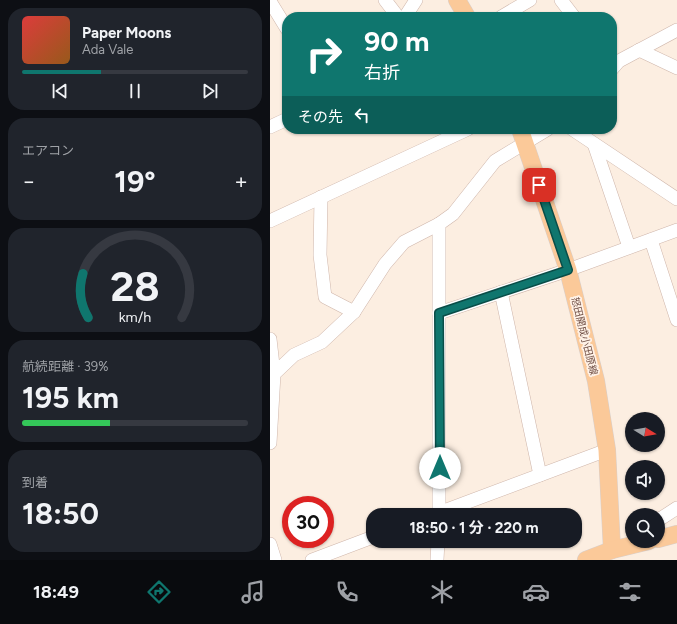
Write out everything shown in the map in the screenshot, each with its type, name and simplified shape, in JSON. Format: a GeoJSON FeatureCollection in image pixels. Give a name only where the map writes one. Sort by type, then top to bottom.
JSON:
{"type":"FeatureCollection","features":[{"type":"Feature","properties":{"kind":"main road"},"geometry":{"type":"LineString","coordinates":[[457,0],[464,12]]}},
{"type":"Feature","properties":{"kind":"main road","name":"怒田開成小田原線"},"geometry":{"type":"LineString","coordinates":[[522,136],[568,270],[596,381],[607,450],[612,555]]}},
{"type":"Feature","properties":{"kind":"main road"},"geometry":{"type":"LineString","coordinates":[[665,537],[677,534]]}},
{"type":"Feature","properties":{"kind":"main road"},"geometry":{"type":"LineString","coordinates":[[586,560],[612,555],[630,548]]}},
{"type":"Feature","properties":{"kind":"street"},"geometry":{"type":"LineString","coordinates":[[385,0],[394,12]]}},
{"type":"Feature","properties":{"kind":"street"},"geometry":{"type":"LineString","coordinates":[[408,12],[416,0]]}},
{"type":"Feature","properties":{"kind":"street"},"geometry":{"type":"LineString","coordinates":[[510,12],[530,0]]}},
{"type":"Feature","properties":{"kind":"street"},"geometry":{"type":"LineString","coordinates":[[561,0],[570,12]]}},
{"type":"Feature","properties":{"kind":"street"},"geometry":{"type":"LineString","coordinates":[[272,2],[282,20]]}},
{"type":"Feature","properties":{"kind":"street"},"geometry":{"type":"LineString","coordinates":[[617,63],[677,30]]}},
{"type":"Feature","properties":{"kind":"street"},"geometry":{"type":"LineString","coordinates":[[639,50],[677,68]]}},
{"type":"Feature","properties":{"kind":"street"},"geometry":{"type":"LineString","coordinates":[[270,126],[282,121]]}},
{"type":"Feature","properties":{"kind":"street"},"geometry":{"type":"LineString","coordinates":[[270,221],[457,134]]}},
{"type":"Feature","properties":{"kind":"street"},"geometry":{"type":"LineString","coordinates":[[579,134],[677,199]]}},
{"type":"Feature","properties":{"kind":"street"},"geometry":{"type":"LineString","coordinates":[[272,376],[294,355],[322,342],[354,312],[385,264],[404,242],[439,224],[453,214],[495,161],[522,136]]}},
{"type":"Feature","properties":{"kind":"street"},"geometry":{"type":"LineString","coordinates":[[594,144],[629,248]]}},
{"type":"Feature","properties":{"kind":"street"},"geometry":{"type":"LineString","coordinates":[[321,197],[320,255],[325,297],[354,312]]}},
{"type":"Feature","properties":{"kind":"street"},"geometry":{"type":"LineString","coordinates":[[437,508],[439,224]]}},
{"type":"Feature","properties":{"kind":"street"},"geometry":{"type":"LineString","coordinates":[[439,313],[568,270],[677,230]]}},
{"type":"Feature","properties":{"kind":"street"},"geometry":{"type":"LineString","coordinates":[[651,240],[674,299],[677,320]]}},
{"type":"Feature","properties":{"kind":"street"},"geometry":{"type":"LineString","coordinates":[[501,292],[540,475]]}},
{"type":"Feature","properties":{"kind":"street"},"geometry":{"type":"LineString","coordinates":[[270,339],[272,376],[275,386],[270,443]]}},
{"type":"Feature","properties":{"kind":"street"},"geometry":{"type":"LineString","coordinates":[[453,508],[607,450]]}},
{"type":"Feature","properties":{"kind":"street"},"geometry":{"type":"LineString","coordinates":[[665,516],[677,508]]}},
{"type":"Feature","properties":{"kind":"street"},"geometry":{"type":"LineString","coordinates":[[312,560],[366,540]]}},
{"type":"Feature","properties":{"kind":"street"},"geometry":{"type":"LineString","coordinates":[[270,544],[274,560]]}},
{"type":"Feature","properties":{"kind":"street"},"geometry":{"type":"LineString","coordinates":[[437,560],[438,548]]}},
{"type":"Feature","properties":{"kind":"route"},"geometry":{"type":"LineString","coordinates":[[440,468],[439,313],[568,270],[539,185]]}}]}
